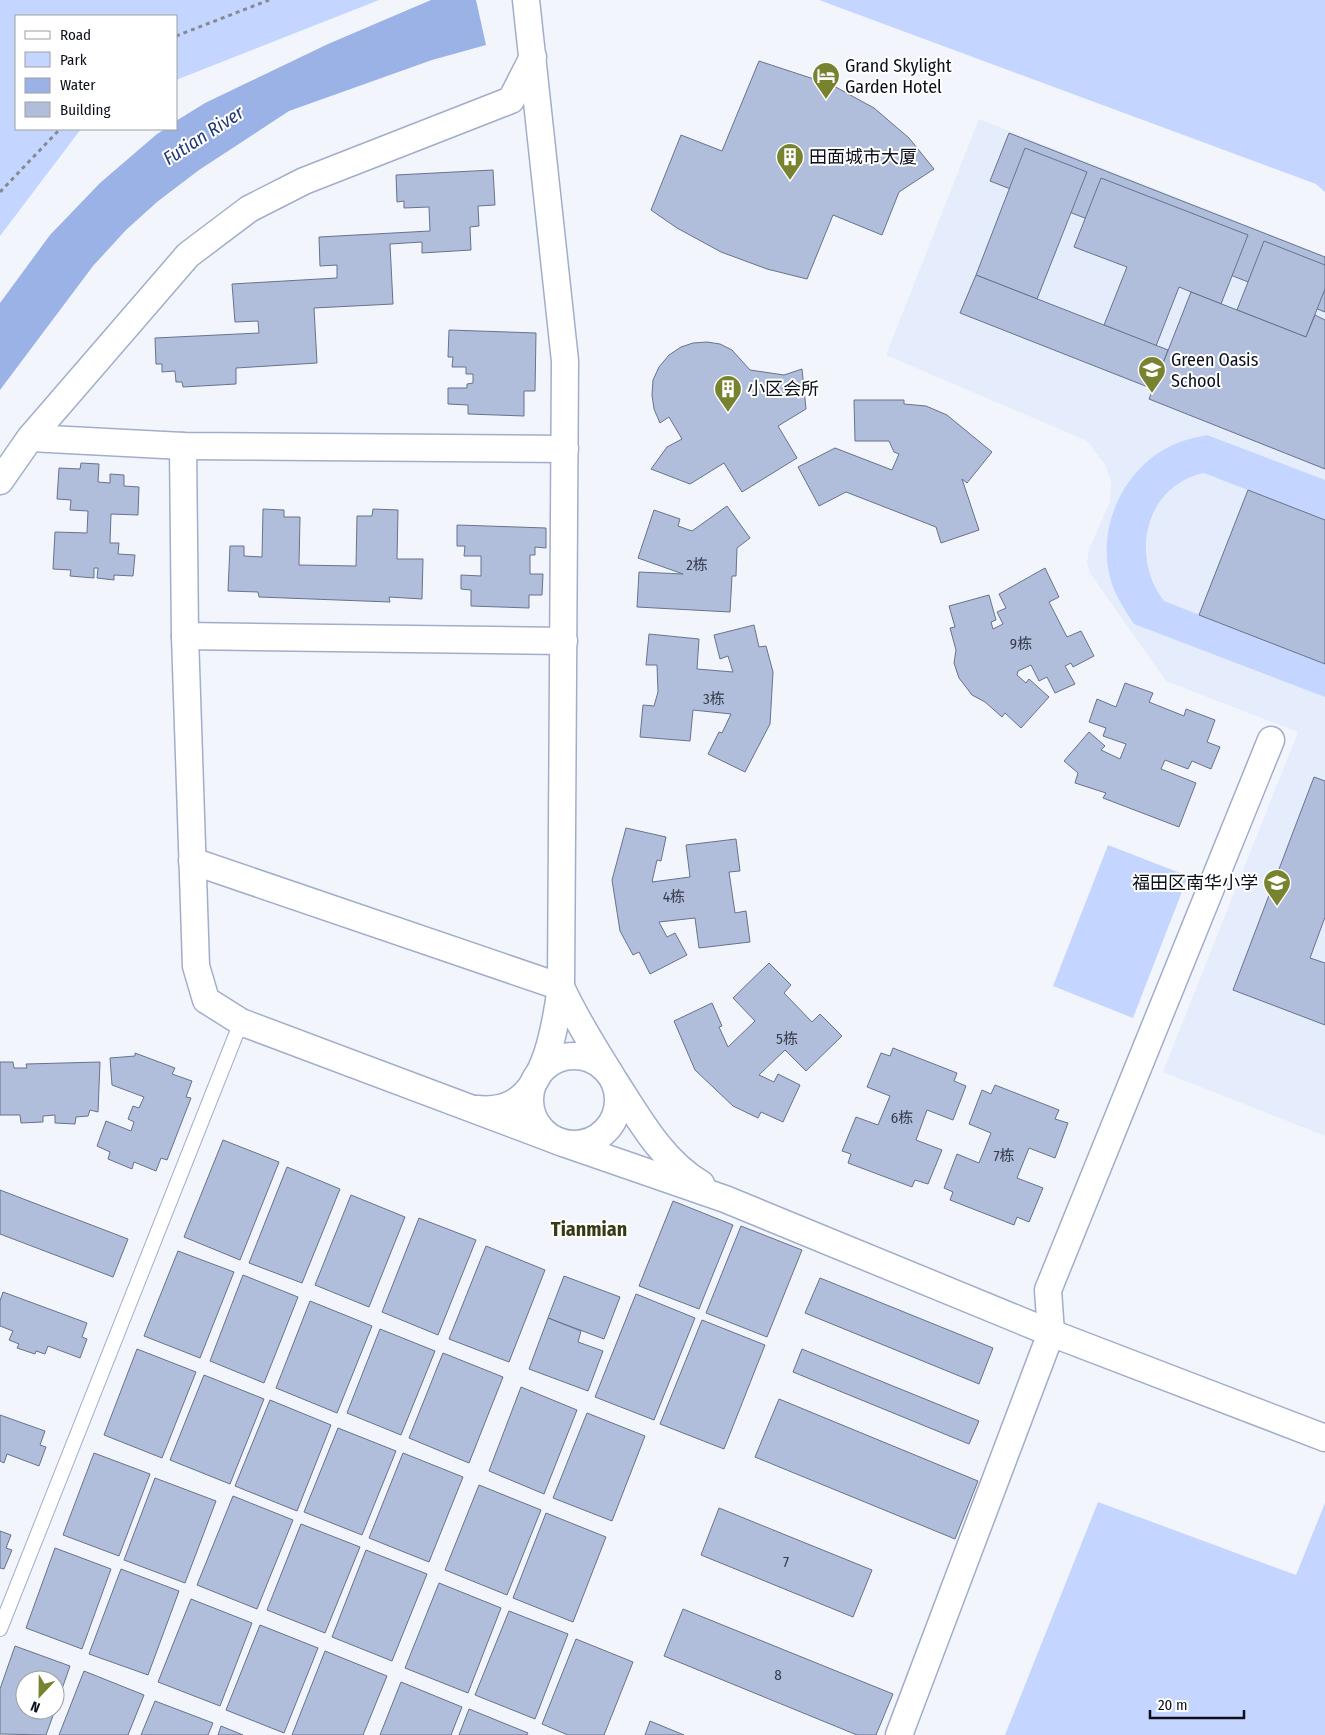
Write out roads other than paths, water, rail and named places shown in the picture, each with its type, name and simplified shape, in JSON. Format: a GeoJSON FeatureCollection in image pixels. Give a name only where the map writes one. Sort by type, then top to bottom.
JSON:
{"type":"FeatureCollection","features":[{"type":"Feature","properties":{"kind":"street"},"geometry":{"type":"LineString","coordinates":[[474,1109],[495,1110],[512,1104],[524,1094],[534,1081],[542,1069],[553,1061],[566,1056],[580,1056],[594,1060],[605,1068],[614,1079],[618,1093],[618,1108],[613,1121],[604,1132],[592,1140],[578,1144],[564,1143],[551,1138],[534,1119],[530,1106],[530,1093],[534,1081],[551,1039],[562,987],[565,361],[526,0]]}},
{"type":"Feature","properties":{"kind":"street"},"geometry":{"type":"LineString","coordinates":[[0,483],[30,438],[188,255],[241,214],[304,181],[511,100],[533,57]]}},
{"type":"Feature","properties":{"kind":"street"},"geometry":{"type":"LineString","coordinates":[[30,438],[182,446],[564,449]]}},
{"type":"Feature","properties":{"kind":"street"},"geometry":{"type":"LineString","coordinates":[[182,446],[185,636],[196,966],[206,1000],[241,1022],[564,1143],[725,1199],[1051,1333],[1325,1438]]}},
{"type":"Feature","properties":{"kind":"street"},"geometry":{"type":"LineString","coordinates":[[185,636],[564,641]]}},
{"type":"Feature","properties":{"kind":"street"},"geometry":{"type":"LineString","coordinates":[[899,1735],[1051,1333],[1048,1290],[1270,740]]}},
{"type":"Feature","properties":{"kind":"street"},"geometry":{"type":"LineString","coordinates":[[192,861],[562,987],[572,1011],[650,1135],[670,1159],[695,1181],[725,1199]]}},
{"type":"Feature","properties":{"kind":"lane"},"geometry":{"type":"LineString","coordinates":[[0,1629],[241,1022]]}},
{"type":"Feature","properties":{"kind":"water","name":"Futian River"},"geometry":{"type":"Polygon","coordinates":[[[431,0],[476,0],[486,45],[432,60],[289,111],[199,170],[157,202],[126,230],[93,266],[0,390],[0,303],[50,235],[100,183],[157,134],[163,130],[178,130],[178,120],[205,103],[328,44],[431,0]]]}},
{"type":"Feature","properties":{"kind":"place","name":"Grand Skylight Garden Hotel"},"geometry":{"type":"Point","coordinates":[826,100]}},
{"type":"Feature","properties":{"kind":"place","name":"田面城市大厦"},"geometry":{"type":"Point","coordinates":[790,181]}},
{"type":"Feature","properties":{"kind":"place","name":"Green Oasis School"},"geometry":{"type":"Point","coordinates":[1152,394]}},
{"type":"Feature","properties":{"kind":"place","name":"小区会所"},"geometry":{"type":"Point","coordinates":[728,413]}},
{"type":"Feature","properties":{"kind":"place","name":"福田区南华小学"},"geometry":{"type":"Point","coordinates":[1277,907]}},
{"type":"Feature","properties":{"kind":"district","name":"Tianmian"},"geometry":{"type":"Point","coordinates":[589,1229]}}]}
